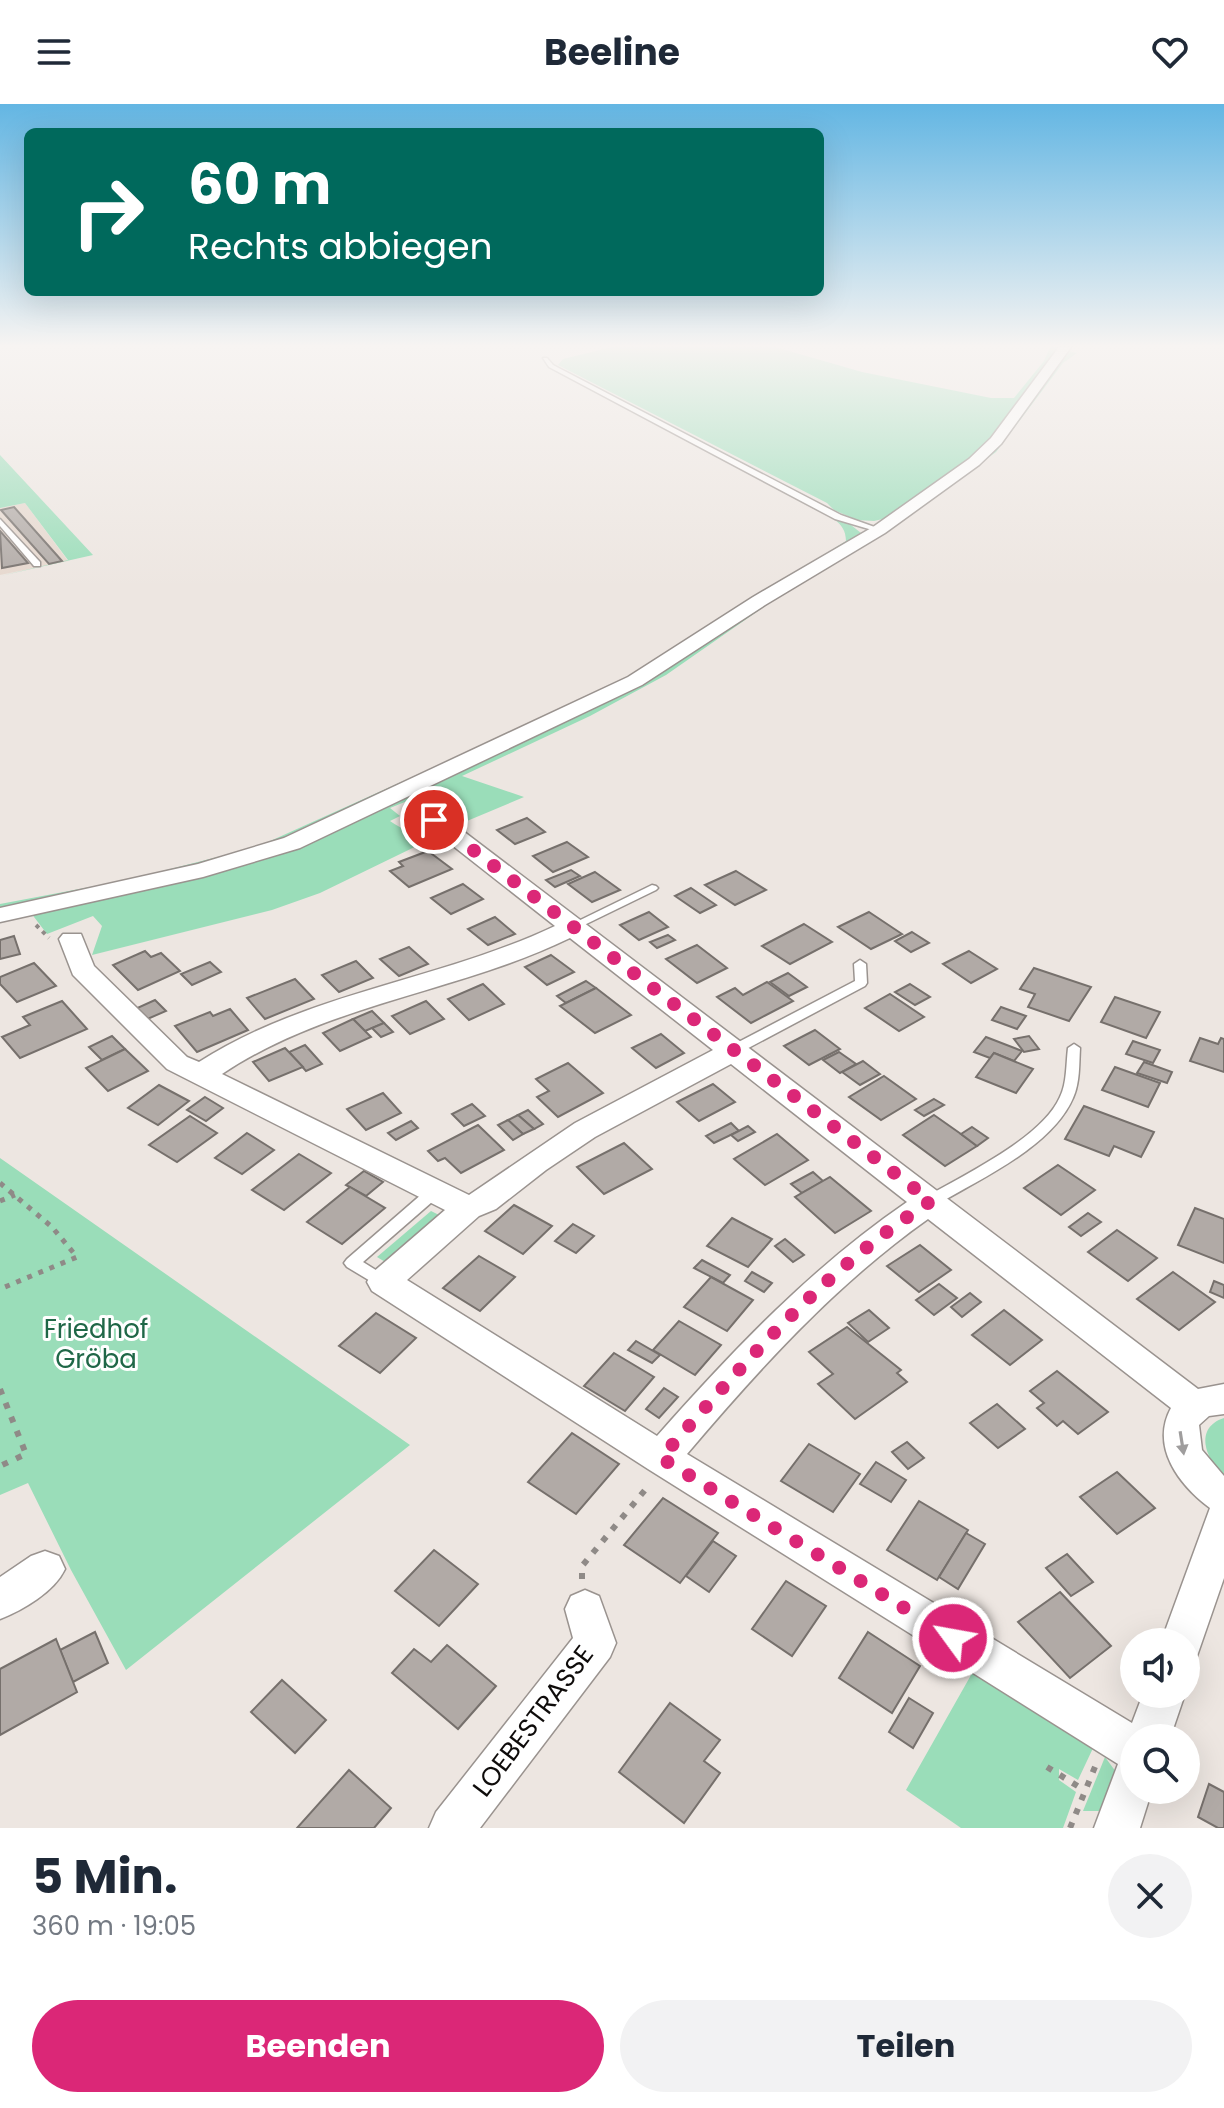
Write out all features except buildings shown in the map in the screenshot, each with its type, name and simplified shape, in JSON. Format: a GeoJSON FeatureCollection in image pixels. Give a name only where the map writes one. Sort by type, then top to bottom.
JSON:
{"type":"FeatureCollection","features":[{"type":"Feature","properties":{"kind":"street"},"geometry":{"type":"LineString","coordinates":[[0,915],[130,888],[235,862],[292,843],[607,696],[879,530],[987,451],[1005,427]]}},
{"type":"Feature","properties":{"kind":"street"},"geometry":{"type":"LineString","coordinates":[[416,821],[434,820],[931,1201],[1209,1403],[1185,1416],[1180,1429],[1180,1444],[1185,1460],[1196,1475],[1224,1497]]}},
{"type":"Feature","properties":{"kind":"street"},"geometry":{"type":"LineString","coordinates":[[201,1074],[231,1052],[271,1032],[508,956],[572,927]]}},
{"type":"Feature","properties":{"kind":"street"},"geometry":{"type":"LineString","coordinates":[[72,939],[82,969],[177,1063],[468,1208]]}},
{"type":"Feature","properties":{"kind":"street"},"geometry":{"type":"LineString","coordinates":[[732,1051],[585,1130],[535,1162],[485,1201],[468,1208],[384,1282],[665,1460],[1120,1735]]}},
{"type":"Feature","properties":{"kind":"street"},"geometry":{"type":"LineString","coordinates":[[665,1460],[752,1353],[833,1274],[931,1201]]}},
{"type":"Feature","properties":{"kind":"street"},"geometry":{"type":"LineString","coordinates":[[1187,1628],[1224,1520]]}},
{"type":"Feature","properties":{"kind":"street"},"geometry":{"type":"LineString","coordinates":[[0,1600],[45,1569]]}},
{"type":"Feature","properties":{"kind":"street","name":"LOEBESTRASSE"},"geometry":{"type":"LineString","coordinates":[[452,1828],[595,1643],[585,1609]]}},
{"type":"Feature","properties":{"kind":"street"},"geometry":{"type":"LineString","coordinates":[[1117,1828],[1125,1804]]}},
{"type":"Feature","properties":{"kind":"lane"},"geometry":{"type":"LineString","coordinates":[[668,427],[838,517],[879,530]]}},
{"type":"Feature","properties":{"kind":"lane"},"geometry":{"type":"LineString","coordinates":[[0,521],[37,564]]}},
{"type":"Feature","properties":{"kind":"lane"},"geometry":{"type":"LineString","coordinates":[[572,927],[652,888]]}},
{"type":"Feature","properties":{"kind":"lane"},"geometry":{"type":"LineString","coordinates":[[732,1051],[861,983],[860,964]]}},
{"type":"Feature","properties":{"kind":"lane"},"geometry":{"type":"LineString","coordinates":[[931,1201],[1037,1135],[1057,1116],[1067,1097],[1074,1048]]}},
{"type":"Feature","properties":{"kind":"lane"},"geometry":{"type":"LineString","coordinates":[[384,1282],[352,1263],[435,1191]]}},
{"type":"Feature","properties":{"kind":"path"},"geometry":{"type":"LineString","coordinates":[[25,910],[47,938],[72,939]]}},
{"type":"Feature","properties":{"kind":"path"},"geometry":{"type":"LineString","coordinates":[[0,1183],[52,1227],[77,1257],[0,1289]]}},
{"type":"Feature","properties":{"kind":"path"},"geometry":{"type":"LineString","coordinates":[[0,1201],[15,1195]]}},
{"type":"Feature","properties":{"kind":"path"},"geometry":{"type":"LineString","coordinates":[[0,1389],[26,1454],[0,1466]]}},
{"type":"Feature","properties":{"kind":"path"},"geometry":{"type":"LineString","coordinates":[[585,1609],[582,1566],[665,1460]]}},
{"type":"Feature","properties":{"kind":"path"},"geometry":{"type":"LineString","coordinates":[[1070,1828],[1084,1790],[1120,1752]]}},
{"type":"Feature","properties":{"kind":"path"},"geometry":{"type":"LineString","coordinates":[[1047,1767],[1084,1790]]}},
{"type":"Feature","properties":{"kind":"shaded area"},"geometry":{"type":"Polygon","coordinates":[[[25,503],[68,561],[0,575],[0,508],[25,503]]]}},
{"type":"Feature","properties":{"kind":"green space"},"geometry":{"type":"Polygon","coordinates":[[[680,427],[998,427],[981,450],[887,518],[857,520],[834,510],[827,503],[680,427]]]}},
{"type":"Feature","properties":{"kind":"green space"},"geometry":{"type":"Polygon","coordinates":[[[1004,427],[1014,427],[996,452],[886,532],[768,604],[666,675],[590,716],[462,776],[524,797],[467,821],[422,787],[614,697],[922,504],[1004,427]]]}},
{"type":"Feature","properties":{"kind":"green space"},"geometry":{"type":"Polygon","coordinates":[[[0,455],[93,555],[0,576],[68,560],[25,503],[0,508],[0,455]]]}},
{"type":"Feature","properties":{"kind":"green space"},"geometry":{"type":"Polygon","coordinates":[[[810,507],[851,525],[861,533],[860,537],[631,679],[260,850],[0,910],[0,904],[127,880],[257,847],[601,692],[649,666],[846,541],[839,523],[810,507]]]}},
{"type":"Feature","properties":{"kind":"green space"},"geometry":{"type":"Polygon","coordinates":[[[416,790],[458,821],[452,823],[417,797],[390,808],[400,816],[390,821],[429,840],[320,893],[272,910],[92,955],[102,926],[93,916],[47,934],[31,913],[167,886],[247,864],[311,839],[416,790]]]}},
{"type":"Feature","properties":{"kind":"green space","name":"Friedhof Gröba"},"geometry":{"type":"Polygon","coordinates":[[[0,1158],[410,1445],[126,1670],[28,1483],[0,1495],[0,1158]]]}},
{"type":"Feature","properties":{"kind":"green space"},"geometry":{"type":"Polygon","coordinates":[[[431,1211],[441,1216],[387,1263],[377,1257],[431,1211]]]}},
{"type":"Feature","properties":{"kind":"green space"},"geometry":{"type":"Polygon","coordinates":[[[1224,1418],[1224,1476],[1212,1462],[1206,1437],[1208,1429],[1224,1418]]]}},
{"type":"Feature","properties":{"kind":"green space"},"geometry":{"type":"Polygon","coordinates":[[[975,1668],[1094,1746],[1078,1780],[1059,1769],[1059,1780],[1076,1792],[1063,1828],[961,1828],[906,1790],[975,1668]]]}},
{"type":"Feature","properties":{"kind":"green space"},"geometry":{"type":"Polygon","coordinates":[[[1105,1757],[1116,1772],[1103,1811],[1083,1811],[1105,1757]]]}},
{"type":"Feature","properties":{"kind":"route"},"geometry":{"type":"LineString","coordinates":[[434,820],[931,1201],[833,1274],[752,1353],[661,1458],[953,1638]]}}]}
